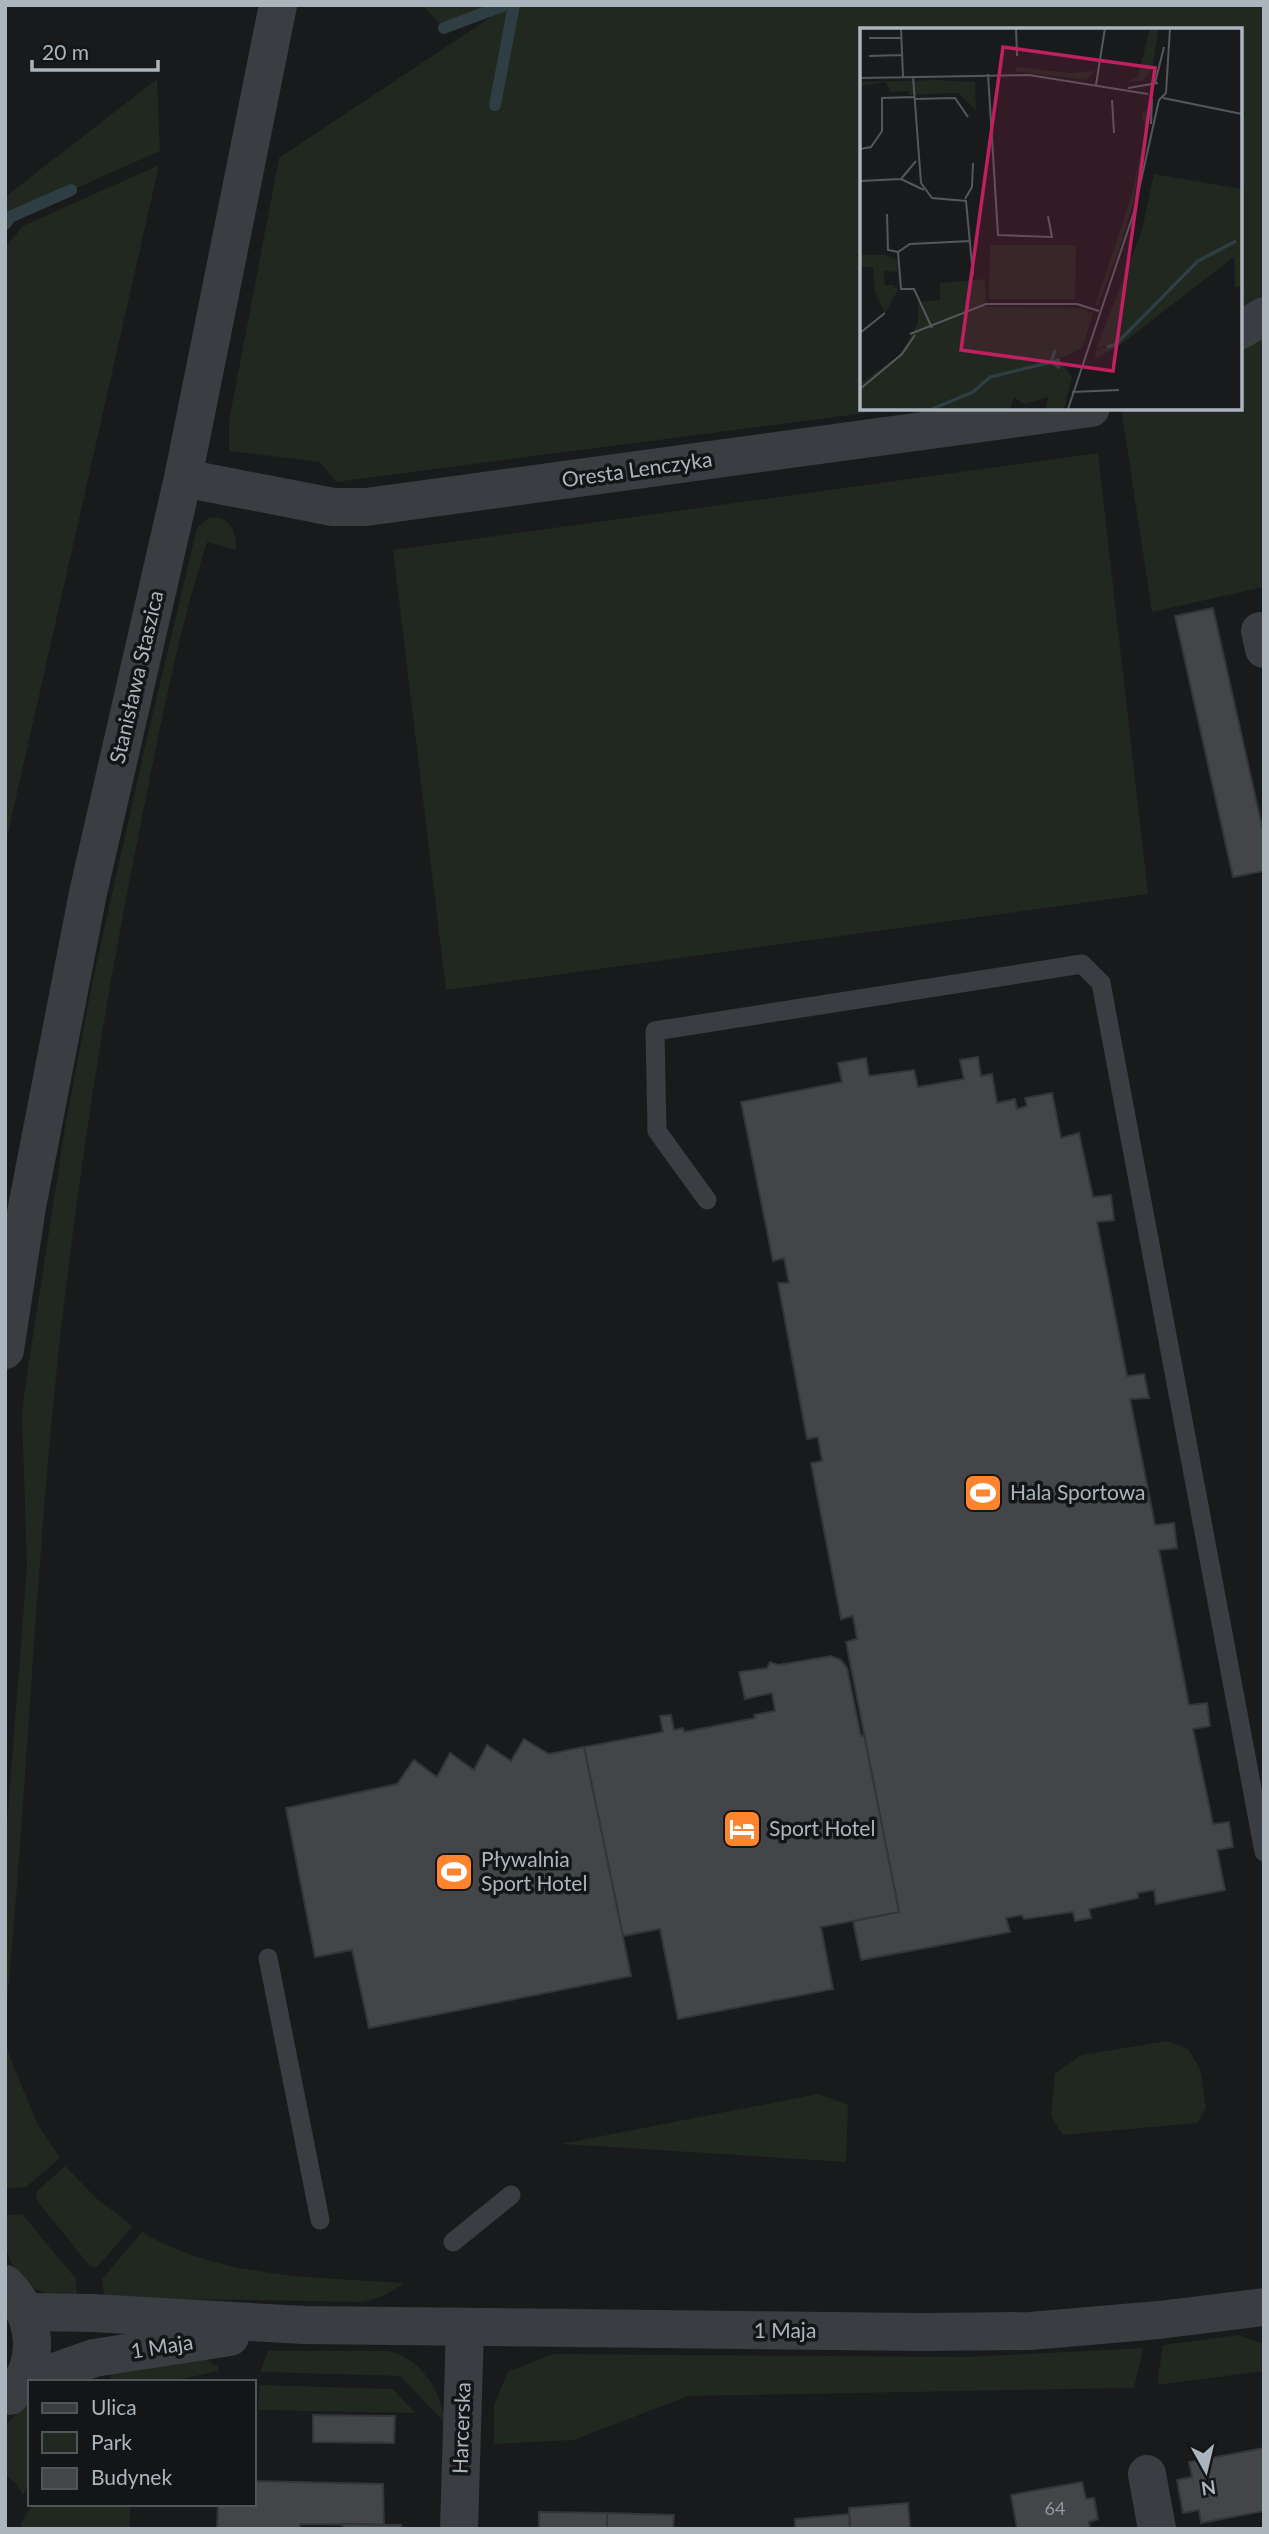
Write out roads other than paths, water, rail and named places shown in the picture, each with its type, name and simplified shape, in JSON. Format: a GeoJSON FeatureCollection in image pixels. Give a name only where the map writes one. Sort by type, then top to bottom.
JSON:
{"type":"FeatureCollection","features":[{"type":"Feature","properties":{"kind":"street","name":"Stanisława Staszica"},"geometry":{"type":"LineString","coordinates":[[5,1350],[27,1207],[88,892],[183,478],[278,5]]}},
{"type":"Feature","properties":{"kind":"street"},"geometry":{"type":"LineString","coordinates":[[1241,330],[1264,316]]}},
{"type":"Feature","properties":{"kind":"street","name":"Oresta Lenczyka"},"geometry":{"type":"LineString","coordinates":[[183,478],[332,507],[366,507],[1076,410]]}},
{"type":"Feature","properties":{"kind":"street"},"geometry":{"type":"LineString","coordinates":[[14,2391],[30,2362],[33,2344],[16,2298]]}},
{"type":"Feature","properties":{"kind":"street","name":"1 Maja"},"geometry":{"type":"LineString","coordinates":[[16,2298],[92,2313],[304,2325],[465,2328],[1030,2331],[1159,2320],[1264,2307]]}},
{"type":"Feature","properties":{"kind":"street","name":"1 Maja"},"geometry":{"type":"LineString","coordinates":[[41,2380],[94,2358],[304,2325]]}},
{"type":"Feature","properties":{"kind":"street","name":"Harcerska"},"geometry":{"type":"LineString","coordinates":[[459,2529],[465,2328]]}},
{"type":"Feature","properties":{"kind":"street"},"geometry":{"type":"LineString","coordinates":[[1147,2474],[1157,2529]]}},
{"type":"Feature","properties":{"kind":"lane"},"geometry":{"type":"LineString","coordinates":[[706,1200],[657,1131],[655,1031],[1082,964],[1101,983],[1264,1852]]}},
{"type":"Feature","properties":{"kind":"lane"},"geometry":{"type":"LineString","coordinates":[[268,1958],[320,2220]]}},
{"type":"Feature","properties":{"kind":"lane"},"geometry":{"type":"LineString","coordinates":[[453,2242],[511,2195]]}},
{"type":"Feature","properties":{"kind":"waterway"},"geometry":{"type":"LineString","coordinates":[[444,28],[505,5]]}},
{"type":"Feature","properties":{"kind":"waterway"},"geometry":{"type":"LineString","coordinates":[[495,105],[514,5]]}},
{"type":"Feature","properties":{"kind":"waterway"},"geometry":{"type":"LineString","coordinates":[[5,224],[10,217],[71,190]]}},
{"type":"Feature","properties":{"kind":"place","name":"Hala Sportowa"},"geometry":{"type":"Point","coordinates":[983,1493]}},
{"type":"Feature","properties":{"kind":"place","name":"Sport Hotel"},"geometry":{"type":"Point","coordinates":[742,1829]}},
{"type":"Feature","properties":{"kind":"place","name":"Pływalnia Sport Hotel"},"geometry":{"type":"Point","coordinates":[454,1872]}}]}
